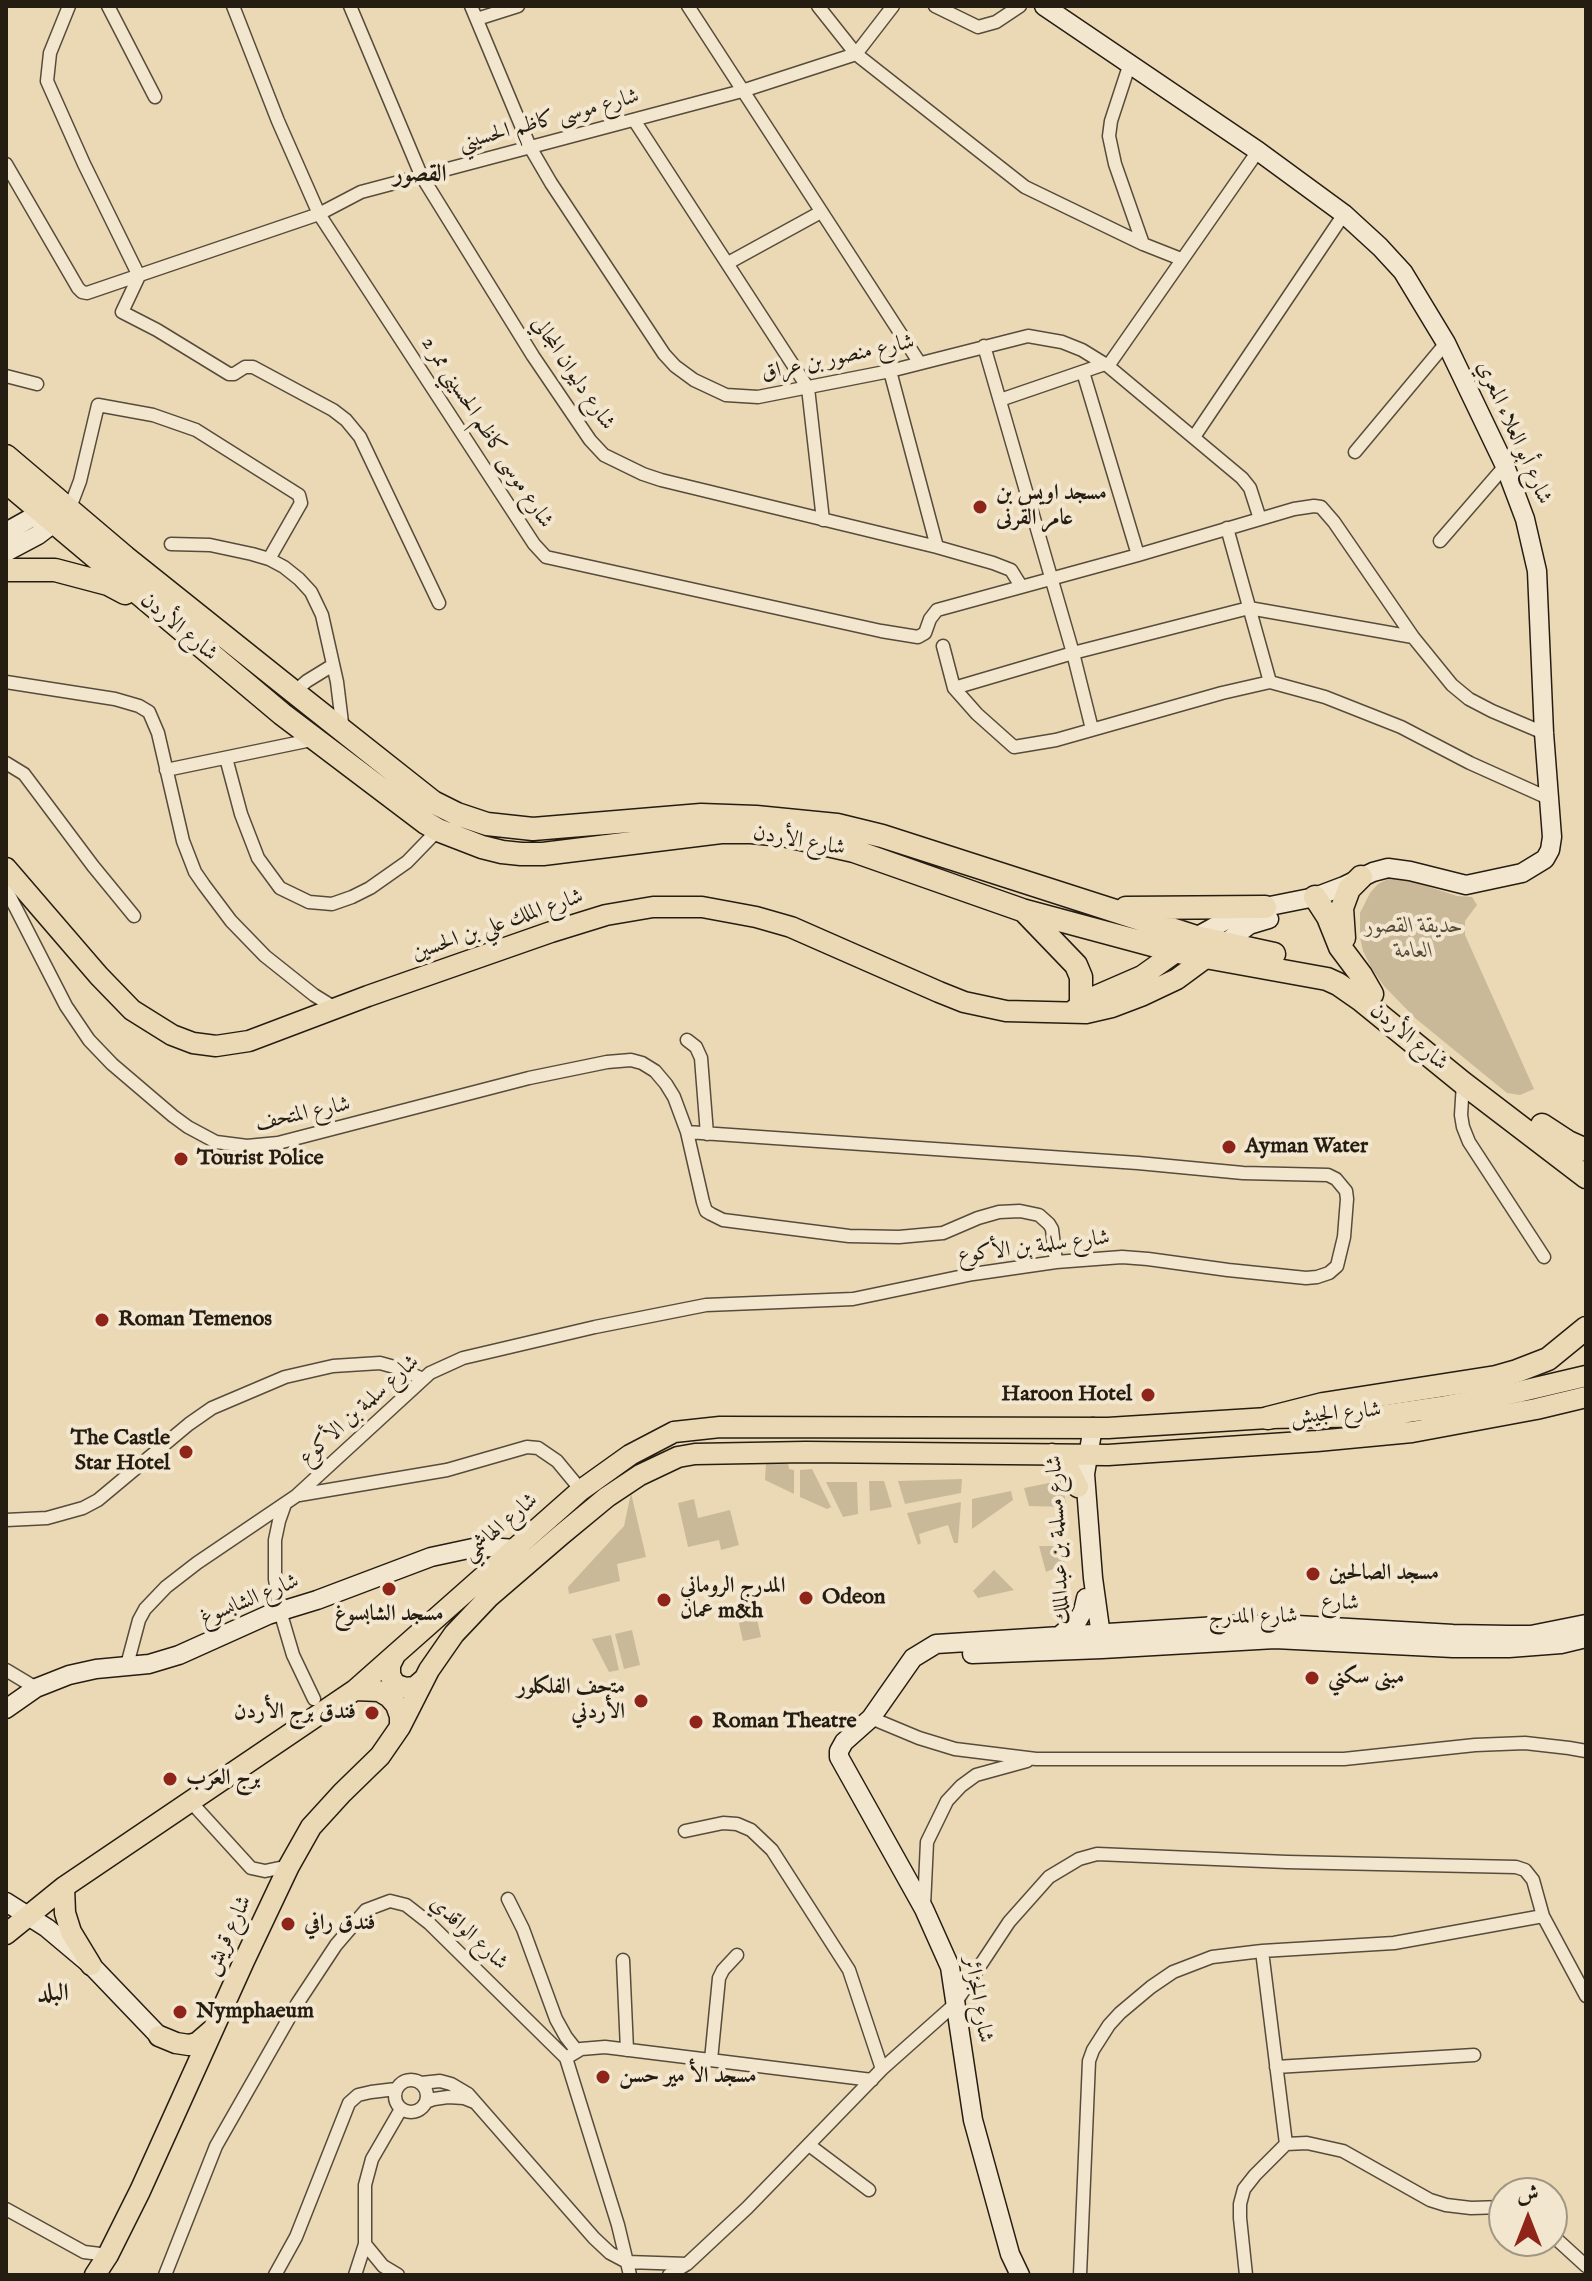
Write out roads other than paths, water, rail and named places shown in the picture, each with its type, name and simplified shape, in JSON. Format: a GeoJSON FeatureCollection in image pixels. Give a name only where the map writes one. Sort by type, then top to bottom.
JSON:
{"type":"FeatureCollection","features":[{"type":"Feature","properties":{"kind":"highway","name":"شارع الأردن"},"geometry":{"type":"LineString","coordinates":[[6,456],[55,512],[156,610],[282,714],[438,830],[482,847],[521,854],[543,854],[721,832],[783,835],[854,851],[1022,910],[1178,952],[1216,950],[1328,966],[1372,994],[1546,1128],[1586,1150]]}},
{"type":"Feature","properties":{"kind":"highway","name":"شارع الأردن"},"geometry":{"type":"LineString","coordinates":[[6,482],[55,512],[294,692],[433,802],[457,814],[487,824],[533,829],[701,815],[813,821],[882,836],[1196,937],[1216,950],[1333,982],[1361,1000],[1586,1177]]}},
{"type":"Feature","properties":{"kind":"highway"},"geometry":{"type":"LineString","coordinates":[[6,570],[55,570],[108,584],[156,610]]}},
{"type":"Feature","properties":{"kind":"highway"},"geometry":{"type":"LineString","coordinates":[[1349,959],[1342,932],[1342,908],[1352,882]]}},
{"type":"Feature","properties":{"kind":"highway"},"geometry":{"type":"LineString","coordinates":[[1319,901],[1340,947],[1372,994]]}},
{"type":"Feature","properties":{"kind":"highway"},"geometry":{"type":"LineString","coordinates":[[1104,908],[1265,907]]}},
{"type":"Feature","properties":{"kind":"highway"},"geometry":{"type":"LineString","coordinates":[[1022,910],[1076,965],[1081,977],[1076,1008]]}},
{"type":"Feature","properties":{"kind":"highway"},"geometry":{"type":"LineString","coordinates":[[1268,1418],[1323,1404],[1496,1377],[1548,1359],[1586,1328]]}},
{"type":"Feature","properties":{"kind":"main road","name":"شارع الملك علي بن الحسين"},"geometry":{"type":"LineString","coordinates":[[6,868],[124,1003],[172,1035],[205,1045],[237,1044],[606,915],[642,908],[678,906],[728,911],[791,927],[964,1002],[1006,1011],[1076,1008],[1094,1012],[1141,996],[1177,979],[1216,950]]}},
{"type":"Feature","properties":{"kind":"main road"},"geometry":{"type":"LineString","coordinates":[[1178,952],[1196,937]]}},
{"type":"Feature","properties":{"kind":"main road","name":"شارع الملك علي بن الحسين"},"geometry":{"type":"LineString","coordinates":[[1076,1008],[1142,976],[1178,952]]}},
{"type":"Feature","properties":{"kind":"main road","name":"شارع الجيش"},"geometry":{"type":"LineString","coordinates":[[1085,1428],[1395,1414],[1518,1392],[1586,1376]]}},
{"type":"Feature","properties":{"kind":"main road","name":"شارع الجيش"},"geometry":{"type":"LineString","coordinates":[[1084,1454],[1317,1441],[1412,1432],[1586,1397]]}},
{"type":"Feature","properties":{"kind":"main road","name":"شارع الهاشمي"},"geometry":{"type":"LineString","coordinates":[[6,1934],[64,1887],[355,1690],[581,1490],[644,1447],[674,1432],[691,1429],[1085,1428]]}},
{"type":"Feature","properties":{"kind":"main road","name":"شارع الهاشمي"},"geometry":{"type":"LineString","coordinates":[[400,1727],[423,1680],[454,1634],[489,1597],[607,1497],[640,1475],[678,1457],[806,1452],[1084,1454]]}},
{"type":"Feature","properties":{"kind":"main road"},"geometry":{"type":"LineString","coordinates":[[1052,1454],[1067,1465],[1078,1487]]}},
{"type":"Feature","properties":{"kind":"main road"},"geometry":{"type":"LineString","coordinates":[[395,1655],[390,1665],[390,1675],[395,1684],[405,1688],[415,1687],[423,1680]]}},
{"type":"Feature","properties":{"kind":"main road"},"geometry":{"type":"LineString","coordinates":[[355,1690],[379,1691],[389,1697],[396,1705],[400,1727]]}},
{"type":"Feature","properties":{"kind":"main road","name":"شارع قريش"},"geometry":{"type":"LineString","coordinates":[[103,2268],[302,1842],[321,1815],[380,1756],[400,1727]]}},
{"type":"Feature","properties":{"kind":"main road"},"geometry":{"type":"LineString","coordinates":[[64,1887],[65,1913],[71,1932],[91,1965]]}},
{"type":"Feature","properties":{"kind":"main road"},"geometry":{"type":"LineString","coordinates":[[159,2036],[189,2045],[197,2043],[213,2029]]}},
{"type":"Feature","properties":{"kind":"street"},"geometry":{"type":"LineString","coordinates":[[69,6],[47,63],[48,86],[139,276],[122,312],[229,374],[248,367],[270,375],[333,410],[353,427],[382,480],[439,603]]}},
{"type":"Feature","properties":{"kind":"street"},"geometry":{"type":"LineString","coordinates":[[108,6],[155,97]]}},
{"type":"Feature","properties":{"kind":"street"},"geometry":{"type":"LineString","coordinates":[[233,6],[319,214]]}},
{"type":"Feature","properties":{"kind":"street","name":"شارع دليوان المجالي"},"geometry":{"type":"LineString","coordinates":[[350,6],[421,175],[533,356],[590,440],[604,455],[661,480],[937,547],[1005,567],[1014,573],[1021,586]]}},
{"type":"Feature","properties":{"kind":"street"},"geometry":{"type":"LineString","coordinates":[[474,12],[518,6]]}},
{"type":"Feature","properties":{"kind":"street"},"geometry":{"type":"LineString","coordinates":[[688,6],[919,362]]}},
{"type":"Feature","properties":{"kind":"street"},"geometry":{"type":"LineString","coordinates":[[818,6],[856,54],[1025,187],[1181,259]]}},
{"type":"Feature","properties":{"kind":"street"},"geometry":{"type":"LineString","coordinates":[[856,54],[893,6]]}},
{"type":"Feature","properties":{"kind":"street"},"geometry":{"type":"LineString","coordinates":[[935,6],[978,27],[996,22],[1020,6]]}},
{"type":"Feature","properties":{"kind":"street","name":"شارع أبو العلاء المعري"},"geometry":{"type":"LineString","coordinates":[[1044,6],[1258,151],[1344,214],[1380,247],[1403,272],[1446,343],[1505,466],[1525,519],[1537,571],[1552,837],[1550,850],[1537,865],[1522,873],[1466,885],[1388,868],[1352,882]]}},
{"type":"Feature","properties":{"kind":"street","name":"شارع منصور بن عراق"},"geometry":{"type":"LineString","coordinates":[[474,12],[530,147],[559,196],[675,366],[706,387],[726,395],[758,397],[890,371],[1028,336],[1062,342],[1107,365],[1242,478],[1250,488],[1260,519]]}},
{"type":"Feature","properties":{"kind":"street","name":"شارع موسى كاظم الحسيني"},"geometry":{"type":"LineString","coordinates":[[6,164],[78,288],[87,293],[319,214],[361,192],[742,91],[856,54]]}},
{"type":"Feature","properties":{"kind":"street"},"geometry":{"type":"LineString","coordinates":[[1130,63],[1109,136],[1115,164],[1143,244]]}},
{"type":"Feature","properties":{"kind":"street"},"geometry":{"type":"LineString","coordinates":[[634,120],[808,388],[823,520]]}},
{"type":"Feature","properties":{"kind":"street"},"geometry":{"type":"LineString","coordinates":[[1000,400],[1107,365],[1258,151]]}},
{"type":"Feature","properties":{"kind":"street"},"geometry":{"type":"LineString","coordinates":[[728,263],[821,212]]}},
{"type":"Feature","properties":{"kind":"street","name":"شارع موسى كاظم الحسيني ممر 2"},"geometry":{"type":"LineString","coordinates":[[319,214],[542,555],[915,637],[925,633],[937,610],[1021,586]]}},
{"type":"Feature","properties":{"kind":"street"},"geometry":{"type":"LineString","coordinates":[[1194,437],[1344,214]]}},
{"type":"Feature","properties":{"kind":"street"},"geometry":{"type":"LineString","coordinates":[[1355,452],[1446,343]]}},
{"type":"Feature","properties":{"kind":"street"},"geometry":{"type":"LineString","coordinates":[[984,346],[1092,729]]}},
{"type":"Feature","properties":{"kind":"street"},"geometry":{"type":"LineString","coordinates":[[890,371],[937,547]]}},
{"type":"Feature","properties":{"kind":"street"},"geometry":{"type":"LineString","coordinates":[[1083,372],[1138,555]]}},
{"type":"Feature","properties":{"kind":"street"},"geometry":{"type":"LineString","coordinates":[[6,376],[37,384]]}},
{"type":"Feature","properties":{"kind":"street"},"geometry":{"type":"LineString","coordinates":[[6,552],[55,512],[80,481],[98,405],[153,415],[196,430],[299,495],[301,503],[269,559]]}},
{"type":"Feature","properties":{"kind":"street"},"geometry":{"type":"LineString","coordinates":[[1440,541],[1505,466]]}},
{"type":"Feature","properties":{"kind":"street"},"geometry":{"type":"LineString","coordinates":[[1021,586],[1305,506],[1321,507],[1413,637],[1452,685],[1469,699],[1544,733]]}},
{"type":"Feature","properties":{"kind":"street"},"geometry":{"type":"LineString","coordinates":[[6,532],[55,512]]}},
{"type":"Feature","properties":{"kind":"street"},"geometry":{"type":"LineString","coordinates":[[1227,528],[1270,682]]}},
{"type":"Feature","properties":{"kind":"street"},"geometry":{"type":"LineString","coordinates":[[171,544],[230,548],[269,559],[299,579],[317,603],[325,624],[343,731]]}},
{"type":"Feature","properties":{"kind":"street"},"geometry":{"type":"LineString","coordinates":[[954,688],[1073,653],[1249,608],[1413,637]]}},
{"type":"Feature","properties":{"kind":"street"},"geometry":{"type":"LineString","coordinates":[[943,646],[954,688],[977,714],[1019,748],[1270,682],[1325,697],[1401,727],[1470,763],[1548,798]]}},
{"type":"Feature","properties":{"kind":"street"},"geometry":{"type":"LineString","coordinates":[[294,692],[333,665]]}},
{"type":"Feature","properties":{"kind":"street"},"geometry":{"type":"LineString","coordinates":[[6,682],[115,699],[144,709],[152,716],[183,841],[195,872],[231,921],[265,956],[335,1008]]}},
{"type":"Feature","properties":{"kind":"street"},"geometry":{"type":"LineString","coordinates":[[166,770],[316,739]]}},
{"type":"Feature","properties":{"kind":"street"},"geometry":{"type":"LineString","coordinates":[[226,758],[258,858],[280,888],[309,902],[332,904],[370,888],[407,862],[438,830]]}},
{"type":"Feature","properties":{"kind":"street"},"geometry":{"type":"LineString","coordinates":[[6,763],[24,774],[134,916]]}},
{"type":"Feature","properties":{"kind":"street"},"geometry":{"type":"LineString","coordinates":[[1216,950],[1249,925],[1319,901],[1352,882]]}},
{"type":"Feature","properties":{"kind":"street","name":"شارع المتحف"},"geometry":{"type":"LineString","coordinates":[[6,889],[60,994],[89,1040],[173,1116],[216,1142],[247,1146],[278,1143],[529,1078],[622,1060],[642,1063],[660,1076],[674,1097],[687,1132],[706,1211],[723,1220],[849,1236],[899,1237],[943,1233],[988,1215],[1020,1211],[1039,1215],[1049,1224],[1056,1262]]}},
{"type":"Feature","properties":{"kind":"street"},"geometry":{"type":"LineString","coordinates":[[1196,937],[1224,920],[1265,907],[1319,901]]}},
{"type":"Feature","properties":{"kind":"street"},"geometry":{"type":"LineString","coordinates":[[687,1040],[696,1047],[701,1058],[707,1134]]}},
{"type":"Feature","properties":{"kind":"street"},"geometry":{"type":"LineString","coordinates":[[1463,1083],[1461,1115],[1469,1142],[1544,1257]]}},
{"type":"Feature","properties":{"kind":"street","name":"شارع سلمة بن الأكوع"},"geometry":{"type":"LineString","coordinates":[[127,1665],[139,1620],[166,1587],[291,1500],[423,1379],[463,1358],[706,1305],[853,1299],[973,1274],[1056,1262],[1122,1257],[1317,1277],[1337,1266],[1344,1237],[1346,1191],[1341,1183],[1328,1175],[1243,1173],[687,1132]]}},
{"type":"Feature","properties":{"kind":"street"},"geometry":{"type":"LineString","coordinates":[[6,1520],[47,1518],[83,1508],[98,1500],[212,1408],[285,1377],[319,1368],[369,1363],[398,1368],[423,1379]]}},
{"type":"Feature","properties":{"kind":"street","name":"شارع مسلمة بن عبدالملك"},"geometry":{"type":"LineString","coordinates":[[1085,1428],[1096,1642]]}},
{"type":"Feature","properties":{"kind":"street"},"geometry":{"type":"LineString","coordinates":[[314,1699],[293,1655],[280,1611],[275,1579],[275,1540],[279,1521],[291,1500],[447,1470],[527,1447],[538,1448],[557,1461],[581,1490]]}},
{"type":"Feature","properties":{"kind":"street","name":"شارع مسلمة بن عبدالملك"},"geometry":{"type":"LineString","coordinates":[[1084,1454],[1078,1487],[1086,1598],[1096,1642]]}},
{"type":"Feature","properties":{"kind":"street","name":"شارع الشابسوغ"},"geometry":{"type":"LineString","coordinates":[[6,1709],[36,1688],[69,1675],[149,1664],[179,1655],[280,1611],[431,1557],[473,1548],[515,1549]]}},
{"type":"Feature","properties":{"kind":"street"},"geometry":{"type":"LineString","coordinates":[[1058,1637],[1078,1620],[1086,1598]]}},
{"type":"Feature","properties":{"kind":"street","name":"شارع المدرج"},"geometry":{"type":"LineString","coordinates":[[921,1651],[937,1655],[1096,1642],[1275,1639],[1409,1638],[1561,1644],[1584,1632]]}},
{"type":"Feature","properties":{"kind":"street","name":"شارع المدرج"},"geometry":{"type":"LineString","coordinates":[[921,1651],[936,1644],[1058,1637],[1096,1642]]}},
{"type":"Feature","properties":{"kind":"street"},"geometry":{"type":"LineString","coordinates":[[921,1651],[871,1718],[955,1749],[1036,1759],[1344,1759],[1475,1745],[1525,1743],[1586,1751]]}},
{"type":"Feature","properties":{"kind":"street"},"geometry":{"type":"LineString","coordinates":[[6,1670],[36,1688]]}},
{"type":"Feature","properties":{"kind":"street","name":"شارع الجزائر"},"geometry":{"type":"LineString","coordinates":[[871,1718],[844,1742],[839,1757],[924,1909],[950,1967],[973,2120],[1010,2254],[1020,2275]]}},
{"type":"Feature","properties":{"kind":"street"},"geometry":{"type":"LineString","coordinates":[[924,1909],[927,1842],[947,1801],[976,1775],[1036,1759]]}},
{"type":"Feature","properties":{"kind":"street"},"geometry":{"type":"LineString","coordinates":[[190,1801],[251,1868],[265,1871],[289,1866]]}},
{"type":"Feature","properties":{"kind":"street"},"geometry":{"type":"LineString","coordinates":[[685,1831],[707,1825],[737,1824],[751,1830],[772,1850],[849,1970],[882,2069]]}},
{"type":"Feature","properties":{"kind":"street"},"geometry":{"type":"LineString","coordinates":[[669,2275],[687,2264],[747,2208],[882,2069],[954,2005],[1009,1922],[1049,1877],[1079,1859],[1097,1854],[1516,1867],[1525,1870],[1533,1880],[1543,1916],[1586,1996]]}},
{"type":"Feature","properties":{"kind":"street"},"geometry":{"type":"LineString","coordinates":[[508,1899],[523,1929],[571,2055],[588,2048],[627,2050],[872,2080]]}},
{"type":"Feature","properties":{"kind":"street","name":"شارع الواقدي"},"geometry":{"type":"LineString","coordinates":[[165,2275],[225,2128],[297,2004],[336,1945],[366,1910],[390,1901],[415,1911],[571,2055],[628,2268]]}},
{"type":"Feature","properties":{"kind":"street"},"geometry":{"type":"LineString","coordinates":[[6,1902],[47,1928],[91,1965],[159,2036]]}},
{"type":"Feature","properties":{"kind":"street"},"geometry":{"type":"LineString","coordinates":[[1080,2275],[1089,2061],[1105,2031],[1120,2013],[1173,1972],[1212,1957],[1394,1943],[1543,1916]]}},
{"type":"Feature","properties":{"kind":"street"},"geometry":{"type":"LineString","coordinates":[[1262,1951],[1286,2144]]}},
{"type":"Feature","properties":{"kind":"street"},"geometry":{"type":"LineString","coordinates":[[711,2060],[719,1978],[737,1955]]}},
{"type":"Feature","properties":{"kind":"street"},"geometry":{"type":"LineString","coordinates":[[623,1960],[627,2050]]}},
{"type":"Feature","properties":{"kind":"street"},"geometry":{"type":"LineString","coordinates":[[1276,2067],[1474,2055]]}},
{"type":"Feature","properties":{"kind":"street"},"geometry":{"type":"LineString","coordinates":[[275,2275],[296,2237],[349,2103],[358,2095],[396,2089],[404,2081],[410,2080],[421,2083],[440,2081],[460,2088],[477,2103],[594,2238],[628,2268],[687,2264]]}},
{"type":"Feature","properties":{"kind":"street"},"geometry":{"type":"LineString","coordinates":[[396,2089],[395,2100],[401,2109],[415,2112],[426,2102],[427,2095],[421,2083]]}},
{"type":"Feature","properties":{"kind":"street"},"geometry":{"type":"LineString","coordinates":[[426,2102],[448,2097],[477,2103]]}},
{"type":"Feature","properties":{"kind":"street"},"geometry":{"type":"LineString","coordinates":[[355,2275],[365,2244],[365,2185],[372,2159],[401,2109]]}},
{"type":"Feature","properties":{"kind":"street"},"geometry":{"type":"LineString","coordinates":[[1246,2275],[1240,2218],[1244,2189],[1286,2144],[1307,2143],[1343,2151],[1430,2200],[1446,2205],[1488,2207]]}},
{"type":"Feature","properties":{"kind":"street"},"geometry":{"type":"LineString","coordinates":[[809,2145],[869,2190]]}},
{"type":"Feature","properties":{"kind":"street"},"geometry":{"type":"LineString","coordinates":[[7,2210],[84,2252],[103,2268]]}},
{"type":"Feature","properties":{"kind":"street"},"geometry":{"type":"LineString","coordinates":[[594,2238],[609,2233],[618,2225]]}},
{"type":"Feature","properties":{"kind":"street"},"geometry":{"type":"LineString","coordinates":[[365,2244],[378,2261],[398,2275]]}},
{"type":"Feature","properties":{"kind":"street"},"geometry":{"type":"LineString","coordinates":[[1568,2250],[1586,2266]]}},
{"type":"Feature","properties":{"kind":"place","name":"مسجد اويس بن عامر القرنى"},"geometry":{"type":"Point","coordinates":[980,507]}},
{"type":"Feature","properties":{"kind":"place","name":"Ayman Water"},"geometry":{"type":"Point","coordinates":[1229,1147]}},
{"type":"Feature","properties":{"kind":"place","name":"Tourist Police"},"geometry":{"type":"Point","coordinates":[181,1159]}},
{"type":"Feature","properties":{"kind":"place","name":"Roman Temenos"},"geometry":{"type":"Point","coordinates":[102,1320]}},
{"type":"Feature","properties":{"kind":"place","name":"Haroon Hotel"},"geometry":{"type":"Point","coordinates":[1148,1395]}},
{"type":"Feature","properties":{"kind":"place","name":"The Castle Star Hotel"},"geometry":{"type":"Point","coordinates":[186,1452]}},
{"type":"Feature","properties":{"kind":"place","name":"مسجد الصالحين"},"geometry":{"type":"Point","coordinates":[1313,1574]}},
{"type":"Feature","properties":{"kind":"place","name":"مسجد الشابسوغ"},"geometry":{"type":"Point","coordinates":[389,1589]}},
{"type":"Feature","properties":{"kind":"place","name":"Odeon"},"geometry":{"type":"Point","coordinates":[806,1598]}},
{"type":"Feature","properties":{"kind":"place","name":"المدرج الروماني عمان m&h"},"geometry":{"type":"Point","coordinates":[664,1600]}},
{"type":"Feature","properties":{"kind":"place","name":"مبنى سكني"},"geometry":{"type":"Point","coordinates":[1312,1678]}},
{"type":"Feature","properties":{"kind":"place","name":"متحف الفلكلور الأردني"},"geometry":{"type":"Point","coordinates":[641,1701]}},
{"type":"Feature","properties":{"kind":"place","name":"فندق برج الأردن"},"geometry":{"type":"Point","coordinates":[372,1713]}},
{"type":"Feature","properties":{"kind":"place","name":"Roman Theatre"},"geometry":{"type":"Point","coordinates":[696,1722]}},
{"type":"Feature","properties":{"kind":"place","name":"برج العرب"},"geometry":{"type":"Point","coordinates":[170,1779]}},
{"type":"Feature","properties":{"kind":"place","name":"فندق رافي"},"geometry":{"type":"Point","coordinates":[288,1924]}},
{"type":"Feature","properties":{"kind":"place","name":"Nymphaeum"},"geometry":{"type":"Point","coordinates":[180,2012]}},
{"type":"Feature","properties":{"kind":"place","name":"مسجد الأ مير حسن"},"geometry":{"type":"Point","coordinates":[603,2077]}},
{"type":"Feature","properties":{"kind":"district","name":"القصور"},"geometry":{"type":"Point","coordinates":[420,176]}},
{"type":"Feature","properties":{"kind":"district","name":"البلد"},"geometry":{"type":"Point","coordinates":[53,1995]}},
{"type":"Feature","properties":{"kind":"park label","name":"حديقة القصور العامة"},"geometry":{"type":"Point","coordinates":[1414,940]}}]}
